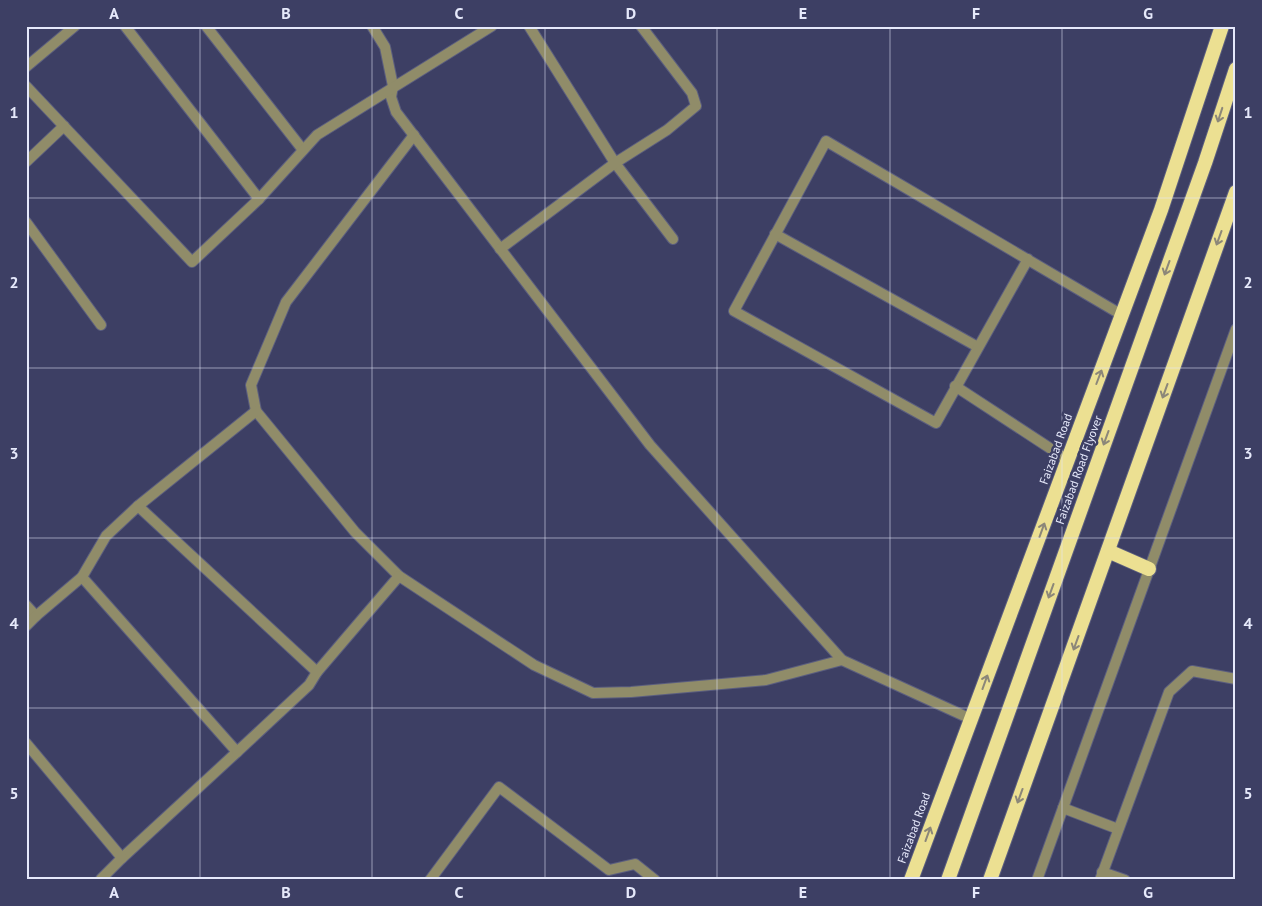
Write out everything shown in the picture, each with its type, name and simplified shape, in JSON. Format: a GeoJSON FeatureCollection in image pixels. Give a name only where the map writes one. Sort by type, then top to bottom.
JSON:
{"type":"FeatureCollection","features":[{"type":"Feature","properties":{"kind":"highway","name":"Faizabad Road"},"geometry":{"type":"LineString","coordinates":[[911,880],[1161,210],[1222,26]]}},
{"type":"Feature","properties":{"kind":"highway","name":"Faizabad Road Flyover"},"geometry":{"type":"LineString","coordinates":[[948,880],[1205,163],[1236,69]]}},
{"type":"Feature","properties":{"kind":"highway"},"geometry":{"type":"LineString","coordinates":[[990,880],[1236,192]]}},
{"type":"Feature","properties":{"kind":"highway"},"geometry":{"type":"LineString","coordinates":[[1108,551],[1149,568]]}},
{"type":"Feature","properties":{"kind":"street"},"geometry":{"type":"LineString","coordinates":[[26,67],[75,26]]}},
{"type":"Feature","properties":{"kind":"street"},"geometry":{"type":"LineString","coordinates":[[125,26],[259,199]]}},
{"type":"Feature","properties":{"kind":"street"},"geometry":{"type":"LineString","coordinates":[[206,26],[303,150]]}},
{"type":"Feature","properties":{"kind":"street"},"geometry":{"type":"LineString","coordinates":[[372,26],[385,46],[393,86],[391,97],[396,112],[650,446],[842,660],[971,720]]}},
{"type":"Feature","properties":{"kind":"street"},"geometry":{"type":"LineString","coordinates":[[26,86],[192,262],[259,199],[316,135],[492,26]]}},
{"type":"Feature","properties":{"kind":"street"},"geometry":{"type":"LineString","coordinates":[[529,26],[615,163],[672,239]]}},
{"type":"Feature","properties":{"kind":"street"},"geometry":{"type":"LineString","coordinates":[[500,249],[615,163],[668,130],[696,106],[692,93],[641,26]]}},
{"type":"Feature","properties":{"kind":"street"},"geometry":{"type":"LineString","coordinates":[[26,162],[64,126]]}},
{"type":"Feature","properties":{"kind":"street"},"geometry":{"type":"LineString","coordinates":[[414,135],[286,302],[251,385],[256,411],[355,532],[400,576],[534,664],[593,693],[631,692],[766,680],[842,660]]}},
{"type":"Feature","properties":{"kind":"street"},"geometry":{"type":"LineString","coordinates":[[1028,259],[955,386],[936,423],[734,311],[826,141],[1028,259],[1122,315]]}},
{"type":"Feature","properties":{"kind":"street"},"geometry":{"type":"LineString","coordinates":[[26,222],[101,325]]}},
{"type":"Feature","properties":{"kind":"street"},"geometry":{"type":"LineString","coordinates":[[776,234],[978,347]]}},
{"type":"Feature","properties":{"kind":"street"},"geometry":{"type":"LineString","coordinates":[[1037,880],[1236,329]]}},
{"type":"Feature","properties":{"kind":"street"},"geometry":{"type":"LineString","coordinates":[[955,386],[1068,460]]}},
{"type":"Feature","properties":{"kind":"street"},"geometry":{"type":"LineString","coordinates":[[26,626],[82,577],[106,536],[138,506],[256,411]]}},
{"type":"Feature","properties":{"kind":"street"},"geometry":{"type":"LineString","coordinates":[[138,506],[317,672]]}},
{"type":"Feature","properties":{"kind":"street"},"geometry":{"type":"LineString","coordinates":[[102,880],[101,878],[122,858],[310,685],[317,672],[400,576]]}},
{"type":"Feature","properties":{"kind":"street"},"geometry":{"type":"LineString","coordinates":[[82,577],[237,752]]}},
{"type":"Feature","properties":{"kind":"street"},"geometry":{"type":"LineString","coordinates":[[26,606],[36,616]]}},
{"type":"Feature","properties":{"kind":"street"},"geometry":{"type":"LineString","coordinates":[[1125,880],[1101,876],[1169,692],[1192,671],[1236,679]]}},
{"type":"Feature","properties":{"kind":"street"},"geometry":{"type":"LineString","coordinates":[[26,742],[122,858]]}},
{"type":"Feature","properties":{"kind":"street"},"geometry":{"type":"LineString","coordinates":[[430,880],[499,787],[607,875],[635,864],[656,880]]}},
{"type":"Feature","properties":{"kind":"street"},"geometry":{"type":"LineString","coordinates":[[1063,808],[1118,830]]}}]}
